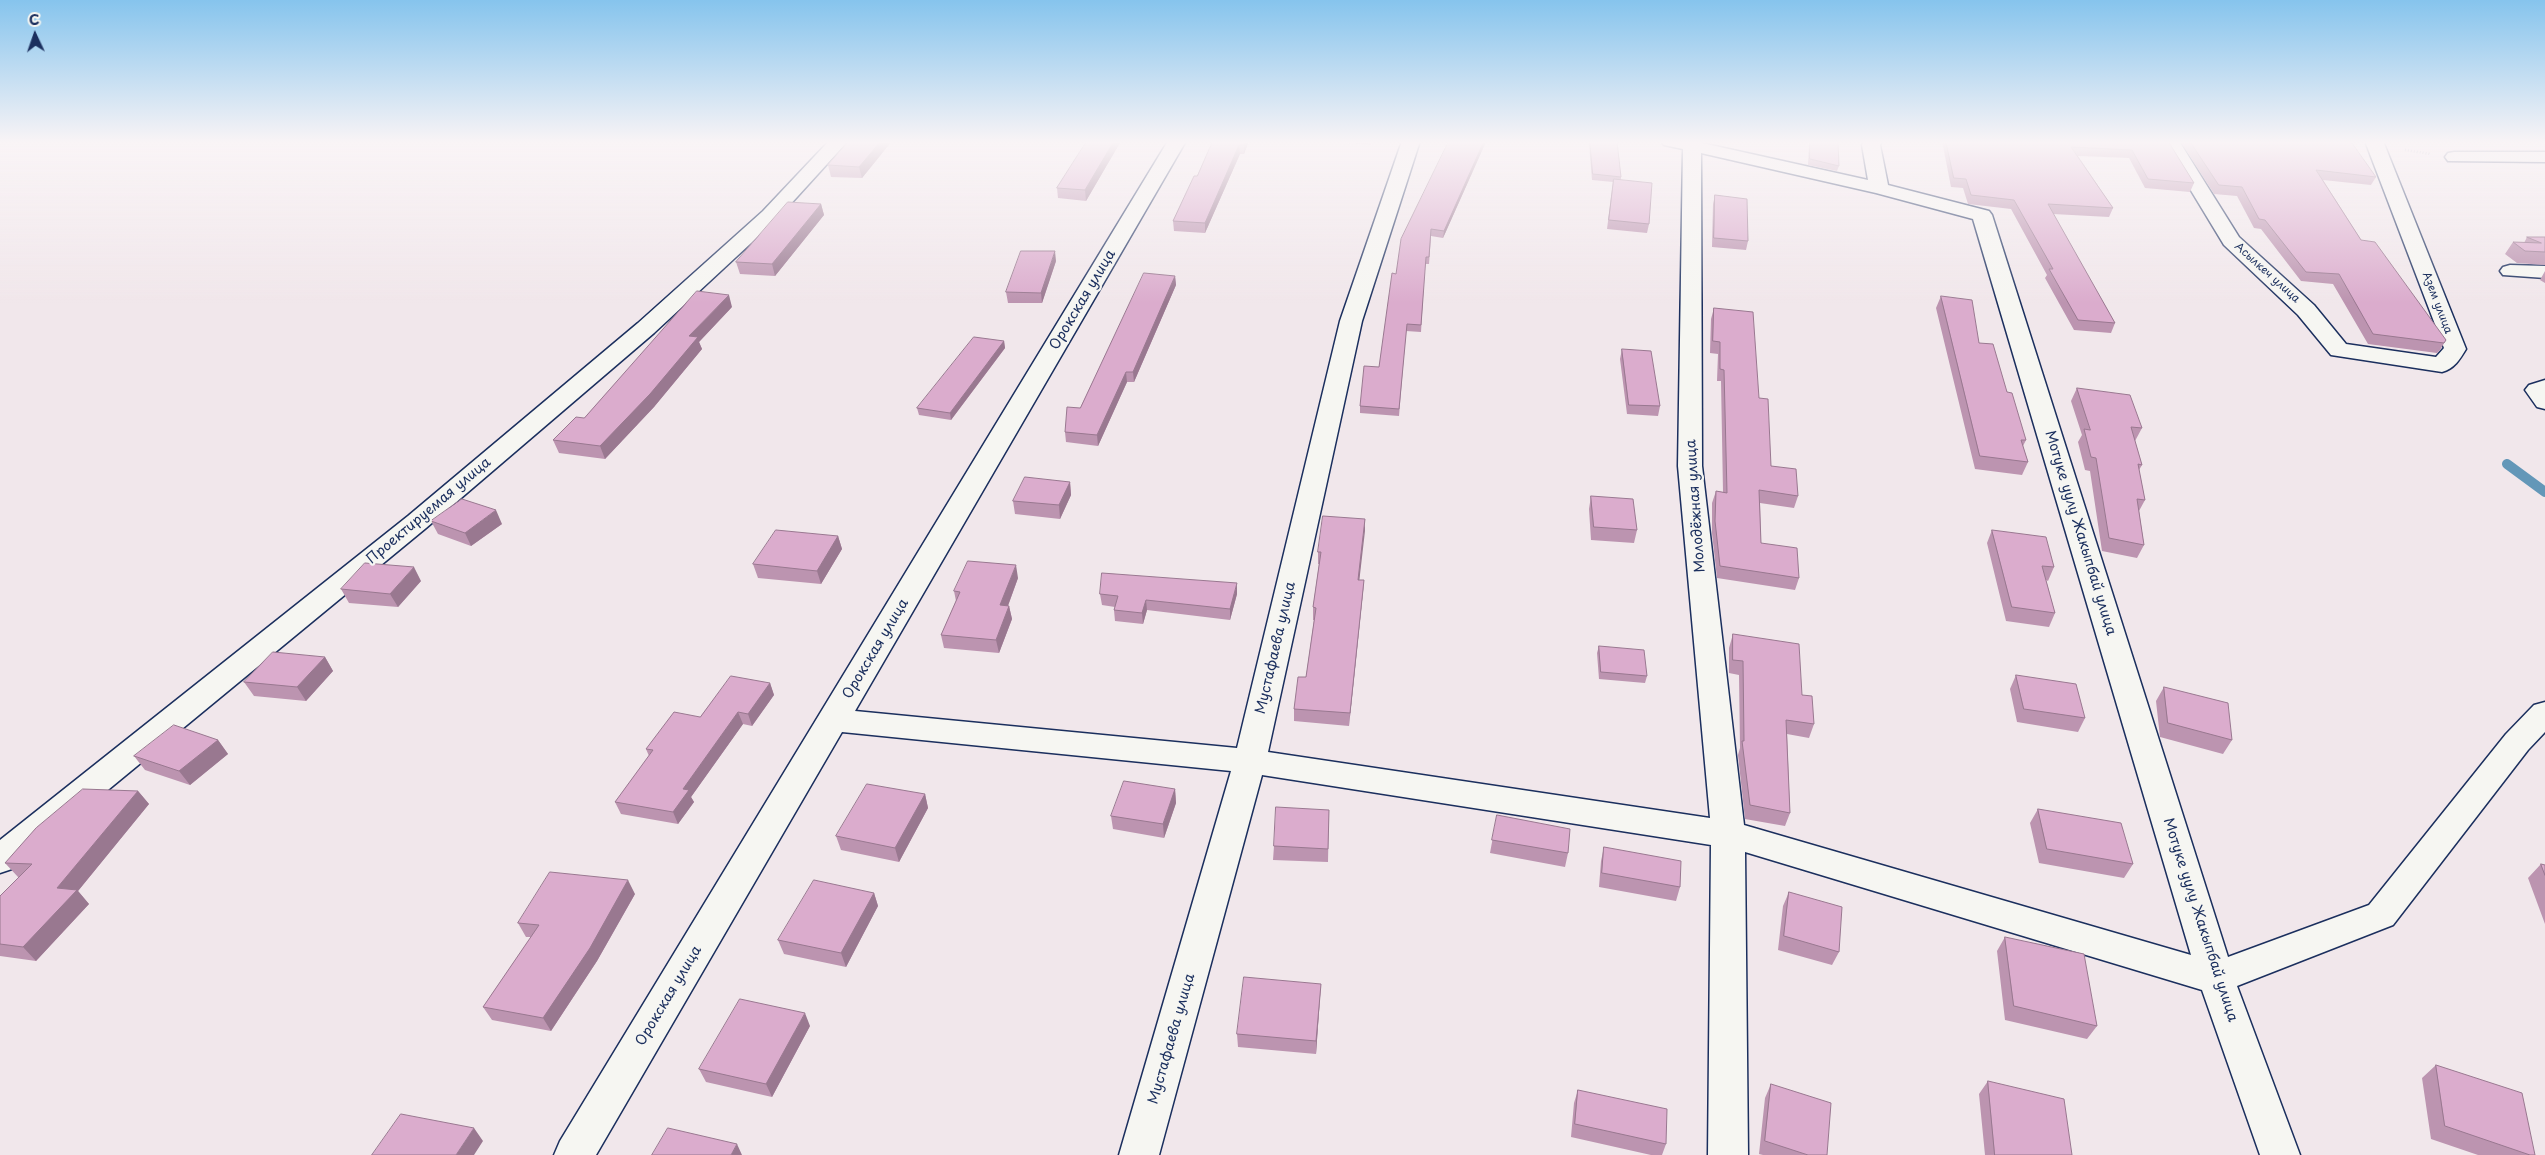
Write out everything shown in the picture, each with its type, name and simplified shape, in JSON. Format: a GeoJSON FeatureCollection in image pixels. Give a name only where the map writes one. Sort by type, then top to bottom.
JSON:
{"type":"FeatureCollection","features":[{"type":"Feature","properties":{"kind":"street","name":"Проектируемая улица"},"geometry":{"type":"LineString","coordinates":[[0,859],[417,522],[639,334],[770,215],[788,195]]}},
{"type":"Feature","properties":{"kind":"street","name":"Орокская улица"},"geometry":{"type":"LineString","coordinates":[[574,1155],[1145,195]]}},
{"type":"Feature","properties":{"kind":"street","name":"Мустафаева улица"},"geometry":{"type":"LineString","coordinates":[[1139,1155],[1250,761],[1351,320],[1393,195]]}},
{"type":"Feature","properties":{"kind":"street","name":"Молодёжная улица"},"geometry":{"type":"LineString","coordinates":[[1682,195],[1690,466],[1728,834],[1728,1155]]}},
{"type":"Feature","properties":{"kind":"street","name":"Мотуке уулу Жакыпбай улица"},"geometry":{"type":"LineString","coordinates":[[1906,195],[1982,214],[2216,978],[2280,1155]]}},
{"type":"Feature","properties":{"kind":"street","name":"Асылкеч улица"},"geometry":{"type":"LineString","coordinates":[[2203,195],[2231,241],[2306,310],[2339,350]]}},
{"type":"Feature","properties":{"kind":"street","name":"Азем улица"},"geometry":{"type":"LineString","coordinates":[[2339,350],[2442,365],[2455,350],[2396,195]]}},
{"type":"Feature","properties":{"kind":"street"},"geometry":{"type":"LineString","coordinates":[[2510,272],[2545,272]]}},
{"type":"Feature","properties":{"kind":"street"},"geometry":{"type":"LineString","coordinates":[[2545,387],[2538,390],[2545,402]]}},
{"type":"Feature","properties":{"kind":"street"},"geometry":{"type":"LineString","coordinates":[[834,720],[1250,761],[1728,834],[2216,978],[2381,915],[2517,742],[2545,713]]}},
{"type":"Feature","properties":{"kind":"building"},"geometry":{"type":"Polygon","coordinates":[[[1185,195],[1217,195],[1205,223],[1173,221],[1185,195]]]}},
{"type":"Feature","properties":{"kind":"building"},"geometry":{"type":"Polygon","coordinates":[[[1423,195],[1460,195],[1444,231],[1431,229],[1429,257],[1426,257],[1421,325],[1407,324],[1399,409],[1360,406],[1364,366],[1379,367],[1392,273],[1396,274],[1401,239],[1423,195]]]}},
{"type":"Feature","properties":{"kind":"building"},"geometry":{"type":"Polygon","coordinates":[[[1612,195],[1651,195],[1649,224],[1609,220],[1612,195]]]}},
{"type":"Feature","properties":{"kind":"building"},"geometry":{"type":"Polygon","coordinates":[[[1715,195],[1747,199],[1748,241],[1714,238],[1715,195]]]}},
{"type":"Feature","properties":{"kind":"building"},"geometry":{"type":"Polygon","coordinates":[[[1971,195],[2104,195],[2113,208],[2048,204],[2115,323],[2078,320],[2049,269],[2053,269],[2014,200],[1971,195]]]}},
{"type":"Feature","properties":{"kind":"building"},"geometry":{"type":"Polygon","coordinates":[[[2246,195],[2332,195],[2361,240],[2375,242],[2446,340],[2444,343],[2373,334],[2339,274],[2306,272],[2265,220],[2259,219],[2246,195]]]}},
{"type":"Feature","properties":{"kind":"building"},"geometry":{"type":"Polygon","coordinates":[[[788,202],[821,204],[772,264],[736,262],[788,202]]]}},
{"type":"Feature","properties":{"kind":"building"},"geometry":{"type":"Polygon","coordinates":[[[2527,237],[2545,237],[2545,252],[2525,251],[2513,242],[2541,243],[2527,237]]]}},
{"type":"Feature","properties":{"kind":"building"},"geometry":{"type":"Polygon","coordinates":[[[1021,251],[1055,251],[1041,293],[1006,292],[1021,251]]]}},
{"type":"Feature","properties":{"kind":"building"},"geometry":{"type":"Polygon","coordinates":[[[1144,273],[1175,276],[1133,372],[1126,372],[1097,435],[1065,432],[1067,407],[1080,408],[1144,273]]]}},
{"type":"Feature","properties":{"kind":"building"},"geometry":{"type":"Polygon","coordinates":[[[697,291],[729,295],[689,336],[698,337],[650,394],[600,446],[553,440],[576,417],[584,418],[697,291]]]}},
{"type":"Feature","properties":{"kind":"building"},"geometry":{"type":"Polygon","coordinates":[[[1941,296],[1972,300],[1979,343],[1993,344],[2007,392],[2012,393],[2026,440],[2021,440],[2028,462],[1980,456],[1941,296]]]}},
{"type":"Feature","properties":{"kind":"building"},"geometry":{"type":"Polygon","coordinates":[[[1714,308],[1753,312],[1759,398],[1768,399],[1771,466],[1796,469],[1798,496],[1759,490],[1761,543],[1797,548],[1799,578],[1720,566],[1715,521],[1716,491],[1727,493],[1724,370],[1720,369],[1720,342],[1713,341],[1714,308]]]}},
{"type":"Feature","properties":{"kind":"building"},"geometry":{"type":"Polygon","coordinates":[[[974,337],[1004,341],[950,413],[917,408],[974,337]]]}},
{"type":"Feature","properties":{"kind":"building"},"geometry":{"type":"Polygon","coordinates":[[[1622,349],[1651,351],[1660,406],[1629,405],[1622,349]]]}},
{"type":"Feature","properties":{"kind":"building"},"geometry":{"type":"Polygon","coordinates":[[[2077,388],[2130,395],[2142,428],[2131,427],[2142,465],[2138,464],[2145,500],[2137,499],[2144,545],[2109,538],[2096,458],[2091,457],[2084,429],[2090,430],[2077,388]]]}},
{"type":"Feature","properties":{"kind":"building"},"geometry":{"type":"Polygon","coordinates":[[[1025,477],[1070,482],[1059,505],[1013,501],[1025,477]]]}},
{"type":"Feature","properties":{"kind":"building"},"geometry":{"type":"Polygon","coordinates":[[[1591,496],[1633,499],[1637,530],[1594,527],[1591,496]]]}},
{"type":"Feature","properties":{"kind":"building"},"geometry":{"type":"Polygon","coordinates":[[[462,499],[496,510],[465,533],[431,521],[462,499]]]}},
{"type":"Feature","properties":{"kind":"building"},"geometry":{"type":"Polygon","coordinates":[[[1323,516],[1365,519],[1358,580],[1364,580],[1350,713],[1294,709],[1298,677],[1306,677],[1316,608],[1313,607],[1321,552],[1318,552],[1323,516]]]}},
{"type":"Feature","properties":{"kind":"building"},"geometry":{"type":"Polygon","coordinates":[[[776,530],[838,536],[817,571],[753,564],[776,530]]]}},
{"type":"Feature","properties":{"kind":"building"},"geometry":{"type":"Polygon","coordinates":[[[1992,530],[2046,537],[2054,567],[2042,566],[2055,613],[2012,607],[1992,530]]]}},
{"type":"Feature","properties":{"kind":"building"},"geometry":{"type":"Polygon","coordinates":[[[968,561],[1016,565],[1000,605],[1009,606],[996,640],[941,635],[960,592],[954,591],[968,561]]]}},
{"type":"Feature","properties":{"kind":"building"},"geometry":{"type":"Polygon","coordinates":[[[365,563],[414,567],[390,594],[341,589],[365,563]]]}},
{"type":"Feature","properties":{"kind":"building"},"geometry":{"type":"Polygon","coordinates":[[[1102,573],[1237,583],[1230,609],[1146,600],[1142,613],[1114,610],[1118,596],[1100,594],[1102,573]]]}},
{"type":"Feature","properties":{"kind":"building"},"geometry":{"type":"Polygon","coordinates":[[[1733,634],[1799,644],[1802,695],[1812,696],[1814,724],[1786,720],[1790,813],[1750,805],[1742,741],[1744,741],[1743,661],[1733,660],[1733,634]]]}},
{"type":"Feature","properties":{"kind":"building"},"geometry":{"type":"Polygon","coordinates":[[[1599,646],[1644,650],[1647,676],[1601,672],[1599,646]]]}},
{"type":"Feature","properties":{"kind":"building"},"geometry":{"type":"Polygon","coordinates":[[[273,652],[325,657],[297,687],[244,682],[273,652]]]}},
{"type":"Feature","properties":{"kind":"building"},"geometry":{"type":"Polygon","coordinates":[[[2016,675],[2076,684],[2085,718],[2024,709],[2016,675]]]}},
{"type":"Feature","properties":{"kind":"building"},"geometry":{"type":"Polygon","coordinates":[[[731,676],[770,683],[748,714],[738,712],[683,789],[689,790],[673,812],[615,802],[653,750],[646,749],[674,712],[700,717],[731,676]]]}},
{"type":"Feature","properties":{"kind":"building"},"geometry":{"type":"Polygon","coordinates":[[[2164,687],[2228,703],[2232,740],[2168,723],[2164,687]]]}},
{"type":"Feature","properties":{"kind":"building"},"geometry":{"type":"Polygon","coordinates":[[[174,725],[218,740],[179,771],[134,756],[174,725]]]}},
{"type":"Feature","properties":{"kind":"building"},"geometry":{"type":"Polygon","coordinates":[[[1124,781],[1175,789],[1163,824],[1111,816],[1124,781]]]}},
{"type":"Feature","properties":{"kind":"building"},"geometry":{"type":"Polygon","coordinates":[[[867,784],[925,794],[895,848],[836,836],[867,784]]]}},
{"type":"Feature","properties":{"kind":"building"},"geometry":{"type":"Polygon","coordinates":[[[83,789],[138,791],[57,888],[77,890],[23,947],[0,944],[0,896],[32,864],[5,863],[36,828],[83,789]]]}},
{"type":"Feature","properties":{"kind":"building"},"geometry":{"type":"Polygon","coordinates":[[[1276,807],[1329,810],[1328,849],[1274,846],[1276,807]]]}},
{"type":"Feature","properties":{"kind":"building"},"geometry":{"type":"Polygon","coordinates":[[[2038,809],[2121,823],[2133,864],[2047,849],[2038,809]]]}},
{"type":"Feature","properties":{"kind":"building"},"geometry":{"type":"Polygon","coordinates":[[[1497,815],[1570,829],[1568,853],[1492,840],[1497,815]]]}},
{"type":"Feature","properties":{"kind":"building"},"geometry":{"type":"Polygon","coordinates":[[[1604,847],[1681,861],[1680,887],[1602,873],[1604,847]]]}},
{"type":"Feature","properties":{"kind":"building"},"geometry":{"type":"Polygon","coordinates":[[[2541,864],[2545,865],[2545,875],[2541,864]]]}},
{"type":"Feature","properties":{"kind":"building"},"geometry":{"type":"Polygon","coordinates":[[[550,872],[628,880],[590,948],[543,1018],[483,1007],[539,925],[518,923],[550,872]]]}},
{"type":"Feature","properties":{"kind":"building"},"geometry":{"type":"Polygon","coordinates":[[[814,880],[874,893],[841,953],[778,940],[814,880]]]}},
{"type":"Feature","properties":{"kind":"building"},"geometry":{"type":"Polygon","coordinates":[[[1789,892],[1842,907],[1839,952],[1784,936],[1789,892]]]}},
{"type":"Feature","properties":{"kind":"building"},"geometry":{"type":"Polygon","coordinates":[[[2005,937],[2084,954],[2097,1026],[2014,1006],[2005,937]]]}},
{"type":"Feature","properties":{"kind":"building"},"geometry":{"type":"Polygon","coordinates":[[[1244,977],[1321,984],[1316,1041],[1237,1034],[1244,977]]]}},
{"type":"Feature","properties":{"kind":"building"},"geometry":{"type":"Polygon","coordinates":[[[740,999],[805,1013],[766,1084],[699,1069],[740,999]]]}},
{"type":"Feature","properties":{"kind":"building"},"geometry":{"type":"Polygon","coordinates":[[[2436,1065],[2522,1093],[2535,1155],[2530,1155],[2445,1126],[2436,1065]]]}},
{"type":"Feature","properties":{"kind":"building"},"geometry":{"type":"Polygon","coordinates":[[[1988,1081],[2064,1099],[2072,1155],[1995,1155],[1988,1081]]]}},
{"type":"Feature","properties":{"kind":"building"},"geometry":{"type":"Polygon","coordinates":[[[1771,1084],[1831,1103],[1827,1155],[1808,1155],[1765,1141],[1771,1084]]]}},
{"type":"Feature","properties":{"kind":"building"},"geometry":{"type":"Polygon","coordinates":[[[1578,1090],[1667,1109],[1666,1144],[1575,1124],[1578,1090]]]}},
{"type":"Feature","properties":{"kind":"building"},"geometry":{"type":"Polygon","coordinates":[[[401,1114],[474,1128],[456,1155],[372,1155],[401,1114]]]}},
{"type":"Feature","properties":{"kind":"building"},"geometry":{"type":"Polygon","coordinates":[[[668,1128],[737,1144],[731,1155],[652,1155],[668,1128]]]}},
{"type":"Feature","properties":{"kind":"waterway"},"geometry":{"type":"LineString","coordinates":[[2507,464],[2545,492]]}}]}
